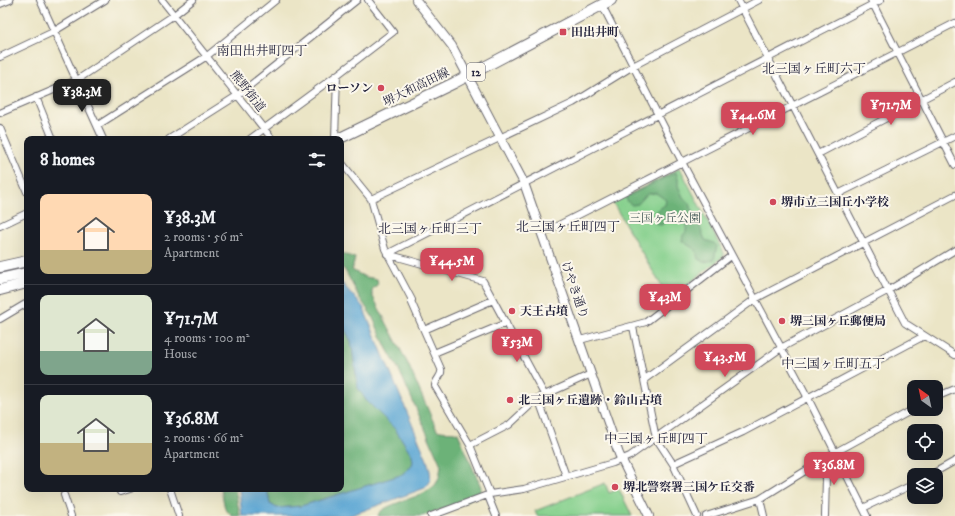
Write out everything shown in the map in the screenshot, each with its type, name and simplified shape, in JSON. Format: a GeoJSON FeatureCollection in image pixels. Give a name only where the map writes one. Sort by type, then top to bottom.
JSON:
{"type":"FeatureCollection","features":[{"type":"Feature","properties":{"kind":"main road","name":"堺大和高田線"},"geometry":{"type":"LineString","coordinates":[[344,136],[467,76],[611,0]]}},
{"type":"Feature","properties":{"kind":"main road"},"geometry":{"type":"LineString","coordinates":[[0,267],[24,262]]}},
{"type":"Feature","properties":{"kind":"main road"},"geometry":{"type":"LineString","coordinates":[[0,279],[24,273]]}},
{"type":"Feature","properties":{"kind":"main road"},"geometry":{"type":"LineString","coordinates":[[0,290],[24,284]]}},
{"type":"Feature","properties":{"kind":"street"},"geometry":{"type":"LineString","coordinates":[[0,4],[10,0]]}},
{"type":"Feature","properties":{"kind":"street"},"geometry":{"type":"LineString","coordinates":[[40,0],[53,32],[77,80],[102,136]]}},
{"type":"Feature","properties":{"kind":"street"},"geometry":{"type":"LineString","coordinates":[[0,57],[53,32],[105,0]]}},
{"type":"Feature","properties":{"kind":"street","name":"熊野街道"},"geometry":{"type":"LineString","coordinates":[[162,0],[269,136]]}},
{"type":"Feature","properties":{"kind":"street"},"geometry":{"type":"LineString","coordinates":[[0,113],[77,80],[174,15],[193,0]]}},
{"type":"Feature","properties":{"kind":"street"},"geometry":{"type":"LineString","coordinates":[[98,126],[207,56],[276,0]]}},
{"type":"Feature","properties":{"kind":"street"},"geometry":{"type":"LineString","coordinates":[[174,136],[238,95],[357,0]]}},
{"type":"Feature","properties":{"kind":"street"},"geometry":{"type":"LineString","coordinates":[[255,136],[393,32],[368,0]]}},
{"type":"Feature","properties":{"kind":"street","name":"けやき通り"},"geometry":{"type":"LineString","coordinates":[[416,0],[452,46],[524,184],[543,233],[621,459],[649,516]]}},
{"type":"Feature","properties":{"kind":"street"},"geometry":{"type":"LineString","coordinates":[[738,0],[905,324],[955,355]]}},
{"type":"Feature","properties":{"kind":"street"},"geometry":{"type":"LineString","coordinates":[[371,199],[573,103],[633,66],[759,0]]}},
{"type":"Feature","properties":{"kind":"street"},"geometry":{"type":"LineString","coordinates":[[387,254],[768,58],[872,2],[881,0]]}},
{"type":"Feature","properties":{"kind":"street"},"geometry":{"type":"LineString","coordinates":[[872,2],[955,165]]}},
{"type":"Feature","properties":{"kind":"street"},"geometry":{"type":"LineString","coordinates":[[602,5],[731,256],[808,398],[834,453],[867,516]]}},
{"type":"Feature","properties":{"kind":"street"},"geometry":{"type":"LineString","coordinates":[[543,233],[955,23]]}},
{"type":"Feature","properties":{"kind":"street"},"geometry":{"type":"LineString","coordinates":[[335,136],[337,75]]}},
{"type":"Feature","properties":{"kind":"street"},"geometry":{"type":"LineString","coordinates":[[818,154],[955,82]]}},
{"type":"Feature","properties":{"kind":"street"},"geometry":{"type":"LineString","coordinates":[[36,97],[52,136]]}},
{"type":"Feature","properties":{"kind":"street"},"geometry":{"type":"LineString","coordinates":[[0,128],[24,185]]}},
{"type":"Feature","properties":{"kind":"street"},"geometry":{"type":"LineString","coordinates":[[838,194],[955,136]]}},
{"type":"Feature","properties":{"kind":"street"},"geometry":{"type":"LineString","coordinates":[[344,166],[371,199],[387,254],[412,300],[411,301],[442,371],[435,382],[436,386],[470,445],[496,516]]}},
{"type":"Feature","properties":{"kind":"street"},"geometry":{"type":"LineString","coordinates":[[645,379],[755,299],[955,195]]}},
{"type":"Feature","properties":{"kind":"street"},"geometry":{"type":"LineString","coordinates":[[0,226],[24,214]]}},
{"type":"Feature","properties":{"kind":"street"},"geometry":{"type":"LineString","coordinates":[[431,516],[489,495],[524,489],[621,459],[656,438],[781,348],[887,291],[955,250]]}},
{"type":"Feature","properties":{"kind":"street"},"geometry":{"type":"LineString","coordinates":[[387,254],[483,281],[541,396],[566,476]]}},
{"type":"Feature","properties":{"kind":"street"},"geometry":{"type":"LineString","coordinates":[[580,340],[633,327],[646,322],[731,256]]}},
{"type":"Feature","properties":{"kind":"street"},"geometry":{"type":"LineString","coordinates":[[424,330],[493,300]]}},
{"type":"Feature","properties":{"kind":"street"},"geometry":{"type":"LineString","coordinates":[[0,319],[24,305]]}},
{"type":"Feature","properties":{"kind":"street"},"geometry":{"type":"LineString","coordinates":[[434,353],[506,324]]}},
{"type":"Feature","properties":{"kind":"street"},"geometry":{"type":"LineString","coordinates":[[633,327],[656,438],[673,464],[697,516]]}},
{"type":"Feature","properties":{"kind":"street"},"geometry":{"type":"LineString","coordinates":[[673,464],[743,432],[924,336]]}},
{"type":"Feature","properties":{"kind":"street"},"geometry":{"type":"LineString","coordinates":[[470,445],[509,425],[541,396],[591,374]]}},
{"type":"Feature","properties":{"kind":"street"},"geometry":{"type":"LineString","coordinates":[[943,394],[955,389]]}},
{"type":"Feature","properties":{"kind":"street"},"geometry":{"type":"LineString","coordinates":[[706,516],[760,499],[834,453],[907,413]]}},
{"type":"Feature","properties":{"kind":"street"},"geometry":{"type":"LineString","coordinates":[[942,468],[955,461]]}},
{"type":"Feature","properties":{"kind":"street"},"geometry":{"type":"LineString","coordinates":[[817,464],[826,477],[825,516]]}},
{"type":"Feature","properties":{"kind":"street"},"geometry":{"type":"LineString","coordinates":[[863,508],[907,487]]}},
{"type":"Feature","properties":{"kind":"street"},"geometry":{"type":"LineString","coordinates":[[171,492],[179,516]]}},
{"type":"Feature","properties":{"kind":"street"},"geometry":{"type":"LineString","coordinates":[[64,495],[71,516]]}},
{"type":"Feature","properties":{"kind":"street"},"geometry":{"type":"LineString","coordinates":[[760,499],[764,516]]}},
{"type":"Feature","properties":{"kind":"green space","name":"三国ヶ丘公園"},"geometry":{"type":"Polygon","coordinates":[[[678,169],[681,170],[724,253],[724,256],[669,299],[613,203],[678,169]]]}},
{"type":"Feature","properties":{"kind":"green space"},"geometry":{"type":"Polygon","coordinates":[[[676,172],[678,186],[683,197],[691,206],[693,220],[700,227],[705,240],[714,243],[717,246],[714,260],[704,262],[698,259],[696,250],[682,241],[683,235],[686,232],[687,221],[684,216],[677,215],[661,225],[656,224],[654,218],[655,215],[657,211],[665,205],[666,200],[656,193],[647,194],[638,204],[632,205],[627,201],[626,197],[676,172]]]}},
{"type":"Feature","properties":{"kind":"green space"},"geometry":{"type":"Polygon","coordinates":[[[344,254],[355,258],[352,270],[365,277],[377,279],[378,284],[372,290],[372,295],[408,364],[437,430],[458,433],[481,487],[480,494],[462,503],[422,516],[378,516],[379,513],[385,509],[420,494],[434,486],[439,478],[441,465],[399,370],[387,349],[372,316],[359,297],[345,270],[344,254]]]}},
{"type":"Feature","properties":{"kind":"green space"},"geometry":{"type":"Polygon","coordinates":[[[344,328],[351,341],[357,382],[366,400],[395,429],[412,455],[413,462],[411,467],[401,475],[301,506],[277,508],[270,504],[268,492],[344,492],[344,328]]]}},
{"type":"Feature","properties":{"kind":"green space"},"geometry":{"type":"Polygon","coordinates":[[[605,483],[609,493],[619,489],[632,516],[537,516],[535,511],[605,483]]]}},
{"type":"Feature","properties":{"kind":"green space"},"geometry":{"type":"Polygon","coordinates":[[[222,492],[236,492],[240,516],[232,516],[225,509],[222,492]]]}},
{"type":"Feature","properties":{"kind":"water"},"geometry":{"type":"Polygon","coordinates":[[[344,285],[363,307],[427,460],[430,482],[425,488],[349,516],[242,516],[239,492],[268,492],[270,504],[277,508],[301,506],[401,475],[411,467],[413,462],[412,455],[395,429],[366,400],[358,388],[351,341],[344,328],[344,285]]]}},
{"type":"Feature","properties":{"kind":"place","name":"田出井町"},"geometry":{"type":"Point","coordinates":[563,32]}},
{"type":"Feature","properties":{"kind":"place","name":"ローソン"},"geometry":{"type":"Point","coordinates":[381,88]}},
{"type":"Feature","properties":{"kind":"place","name":"堺市立三国丘小学校"},"geometry":{"type":"Point","coordinates":[773,202]}},
{"type":"Feature","properties":{"kind":"place","name":"天王古墳"},"geometry":{"type":"Point","coordinates":[512,311]}},
{"type":"Feature","properties":{"kind":"place","name":"堺三国ヶ丘郵便局"},"geometry":{"type":"Point","coordinates":[782,321]}},
{"type":"Feature","properties":{"kind":"place","name":"北三国ヶ丘遺跡・鈴山古墳"},"geometry":{"type":"Point","coordinates":[510,400]}},
{"type":"Feature","properties":{"kind":"place","name":"堺北警察署三国ケ丘交番"},"geometry":{"type":"Point","coordinates":[615,487]}},
{"type":"Feature","properties":{"kind":"district","name":"南田出井町四丁"},"geometry":{"type":"Point","coordinates":[262,50]}},
{"type":"Feature","properties":{"kind":"district","name":"北三国ヶ丘町六丁"},"geometry":{"type":"Point","coordinates":[814,68]}},
{"type":"Feature","properties":{"kind":"district","name":"北三国ヶ丘町四丁"},"geometry":{"type":"Point","coordinates":[568,226]}},
{"type":"Feature","properties":{"kind":"district","name":"北三国ヶ丘町三丁"},"geometry":{"type":"Point","coordinates":[430,228]}},
{"type":"Feature","properties":{"kind":"district","name":"中三国ヶ丘町五丁"},"geometry":{"type":"Point","coordinates":[833,363]}},
{"type":"Feature","properties":{"kind":"district","name":"中三国ヶ丘町四丁"},"geometry":{"type":"Point","coordinates":[656,438]}}]}
